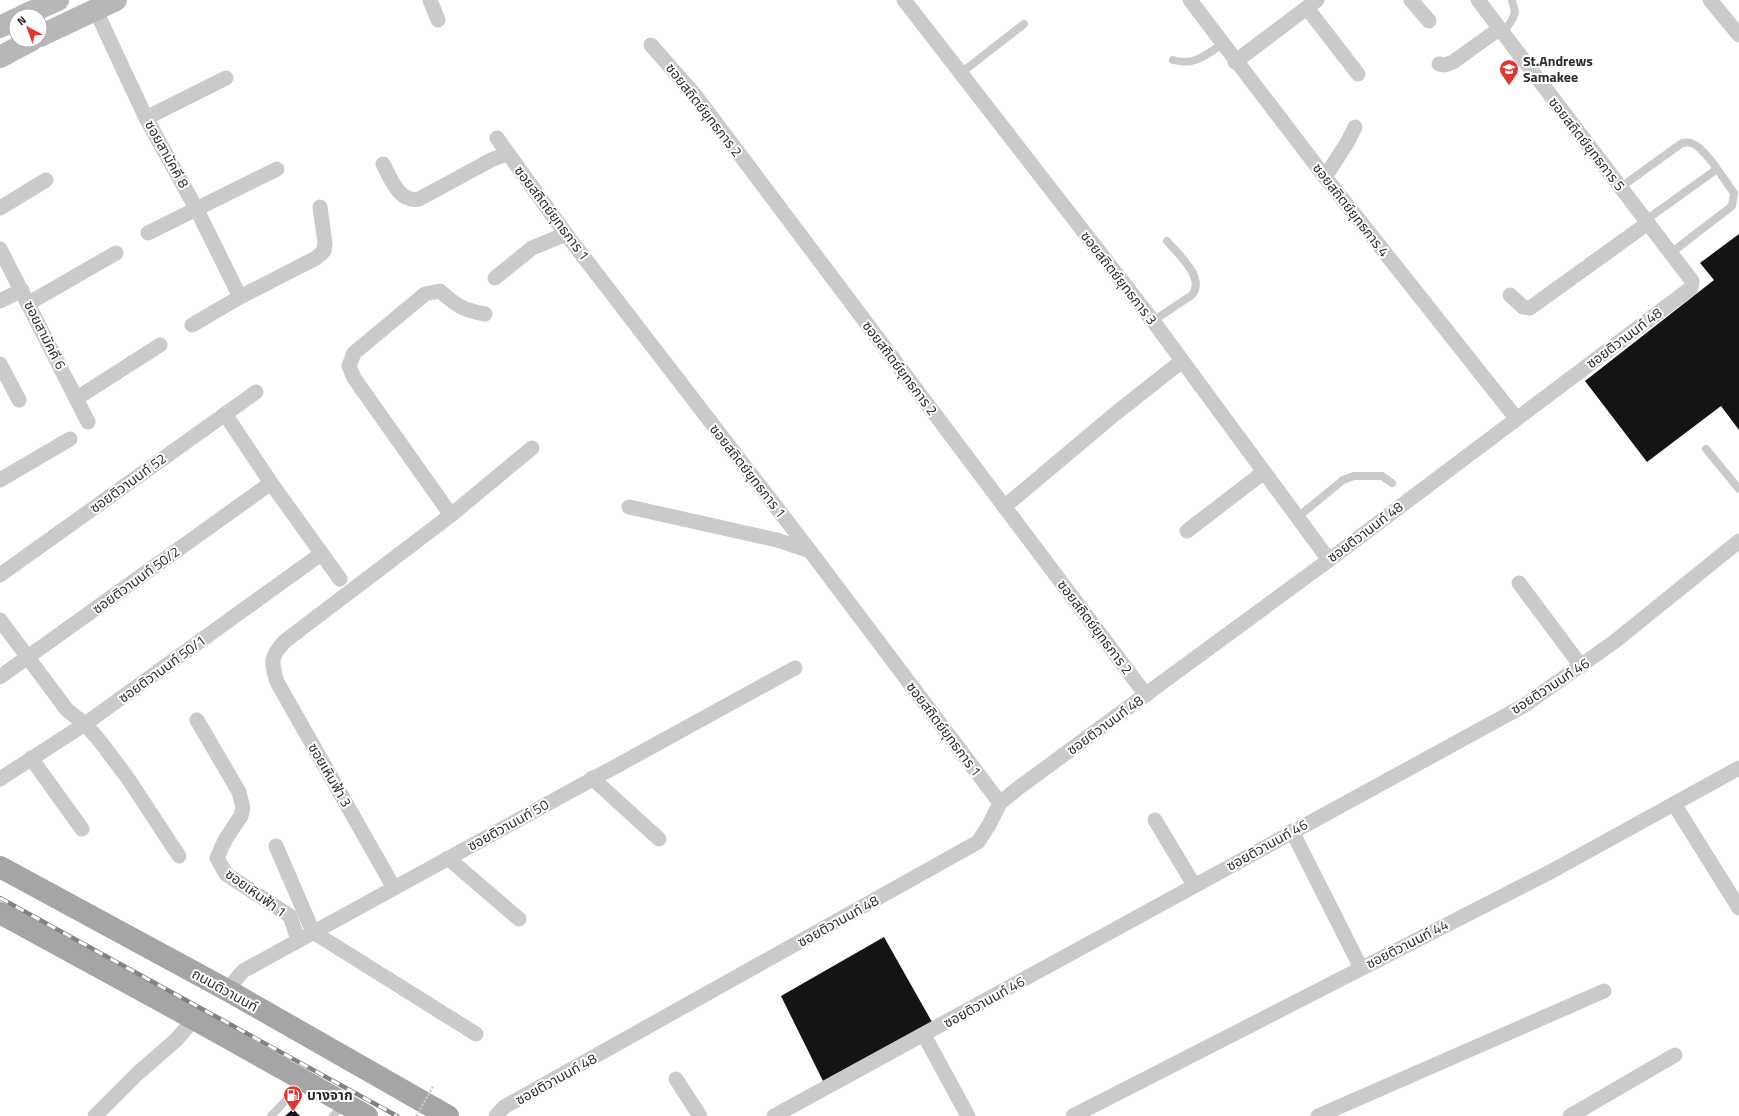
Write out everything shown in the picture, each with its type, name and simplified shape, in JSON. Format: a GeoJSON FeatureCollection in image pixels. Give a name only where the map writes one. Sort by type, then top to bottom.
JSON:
{"type":"FeatureCollection","features":[{"type":"Feature","properties":{"kind":"main road"},"geometry":{"type":"LineString","coordinates":[[34,8],[50,1],[49,32],[96,11],[116,0]]}},
{"type":"Feature","properties":{"kind":"main road"},"geometry":{"type":"LineString","coordinates":[[0,56],[16,48]]}},
{"type":"Feature","properties":{"kind":"main road","name":"ถนนติวานนท์"},"geometry":{"type":"LineString","coordinates":[[0,866],[227,990],[448,1116]]}},
{"type":"Feature","properties":{"kind":"main road"},"geometry":{"type":"LineString","coordinates":[[0,913],[304,1081],[339,1110],[367,1116]]}},
{"type":"Feature","properties":{"kind":"street"},"geometry":{"type":"LineString","coordinates":[[430,0],[438,20]]}},
{"type":"Feature","properties":{"kind":"street","name":"ซอยสถิตย์ยุทธการ 3"},"geometry":{"type":"LineString","coordinates":[[904,0],[961,73],[987,110],[1152,321],[1329,560]]}},
{"type":"Feature","properties":{"kind":"street","name":"ซอยสถิตย์ยุทธการ 4"},"geometry":{"type":"LineString","coordinates":[[1190,0],[1235,62],[1516,418]]}},
{"type":"Feature","properties":{"kind":"street"},"geometry":{"type":"LineString","coordinates":[[1411,0],[1429,22]]}},
{"type":"Feature","properties":{"kind":"street","name":"ซอยสถิตย์ยุทธการ 5"},"geometry":{"type":"LineString","coordinates":[[1478,0],[1692,281],[1691,288]]}},
{"type":"Feature","properties":{"kind":"street"},"geometry":{"type":"LineString","coordinates":[[1710,0],[1739,35]]}},
{"type":"Feature","properties":{"kind":"street"},"geometry":{"type":"LineString","coordinates":[[1235,62],[1312,4],[1358,74]]}},
{"type":"Feature","properties":{"kind":"street","name":"ซอยสามัคคี 8"},"geometry":{"type":"LineString","coordinates":[[96,11],[146,118],[197,210],[240,297]]}},
{"type":"Feature","properties":{"kind":"street"},"geometry":{"type":"LineString","coordinates":[[1440,64],[1445,65],[1453,62],[1501,31]]}},
{"type":"Feature","properties":{"kind":"street","name":"ซอยสถิตย์ยุทธการ 2"},"geometry":{"type":"LineString","coordinates":[[651,45],[695,95],[1146,695]]}},
{"type":"Feature","properties":{"kind":"street"},"geometry":{"type":"LineString","coordinates":[[146,118],[226,78]]}},
{"type":"Feature","properties":{"kind":"street"},"geometry":{"type":"LineString","coordinates":[[1325,177],[1347,143],[1355,127]]}},
{"type":"Feature","properties":{"kind":"street","name":"ซอยสถิตย์ยุทธการ 1"},"geometry":{"type":"LineString","coordinates":[[497,138],[566,234],[810,551],[1000,803]]}},
{"type":"Feature","properties":{"kind":"street"},"geometry":{"type":"LineString","coordinates":[[383,164],[402,197],[412,200],[419,199],[494,159],[508,154]]}},
{"type":"Feature","properties":{"kind":"street"},"geometry":{"type":"LineString","coordinates":[[148,233],[277,169]]}},
{"type":"Feature","properties":{"kind":"street"},"geometry":{"type":"LineString","coordinates":[[0,208],[46,180]]}},
{"type":"Feature","properties":{"kind":"street"},"geometry":{"type":"LineString","coordinates":[[192,325],[240,297],[316,258],[324,251],[325,242],[320,207]]}},
{"type":"Feature","properties":{"kind":"street"},"geometry":{"type":"LineString","coordinates":[[1510,295],[1523,307],[1530,308],[1647,222]]}},
{"type":"Feature","properties":{"kind":"street"},"geometry":{"type":"LineString","coordinates":[[495,278],[532,248],[566,234]]}},
{"type":"Feature","properties":{"kind":"street","name":"ซอยสามัคคี 6"},"geometry":{"type":"LineString","coordinates":[[0,249],[29,303],[88,422]]}},
{"type":"Feature","properties":{"kind":"street"},"geometry":{"type":"LineString","coordinates":[[29,303],[116,253]]}},
{"type":"Feature","properties":{"kind":"street","name":"ซอยติวานนท์ 48"},"geometry":{"type":"LineString","coordinates":[[496,1116],[504,1107],[978,842],[989,826],[1000,803],[1329,560],[1691,288]]}},
{"type":"Feature","properties":{"kind":"street"},"geometry":{"type":"LineString","coordinates":[[0,301],[22,290]]}},
{"type":"Feature","properties":{"kind":"street"},"geometry":{"type":"LineString","coordinates":[[485,314],[465,310],[454,304],[440,291],[425,294],[354,353],[349,366],[354,378],[451,515],[532,448]]}},
{"type":"Feature","properties":{"kind":"street"},"geometry":{"type":"LineString","coordinates":[[76,398],[160,345]]}},
{"type":"Feature","properties":{"kind":"street"},"geometry":{"type":"LineString","coordinates":[[1004,507],[1116,413],[1182,361]]}},
{"type":"Feature","properties":{"kind":"street"},"geometry":{"type":"LineString","coordinates":[[0,364],[19,400]]}},
{"type":"Feature","properties":{"kind":"street","name":"ซอยติวานนท์ 52"},"geometry":{"type":"LineString","coordinates":[[0,576],[256,392]]}},
{"type":"Feature","properties":{"kind":"street"},"geometry":{"type":"LineString","coordinates":[[225,414],[271,483],[340,579]]}},
{"type":"Feature","properties":{"kind":"street"},"geometry":{"type":"LineString","coordinates":[[0,480],[70,439]]}},
{"type":"Feature","properties":{"kind":"street"},"geometry":{"type":"LineString","coordinates":[[1187,531],[1264,472]]}},
{"type":"Feature","properties":{"kind":"street","name":"ซอยติวานนท์ 50/2"},"geometry":{"type":"LineString","coordinates":[[0,677],[29,658],[271,483]]}},
{"type":"Feature","properties":{"kind":"street"},"geometry":{"type":"LineString","coordinates":[[629,506],[777,540],[810,551]]}},
{"type":"Feature","properties":{"kind":"street","name":"ซอยเหินฟ้า 3"},"geometry":{"type":"LineString","coordinates":[[394,888],[277,682],[272,659],[275,652],[285,641],[451,515]]}},
{"type":"Feature","properties":{"kind":"street","name":"ซอยติวานนท์ 46"},"geometry":{"type":"LineString","coordinates":[[774,1116],[1524,705],[1581,666],[1739,541]]}},
{"type":"Feature","properties":{"kind":"street","name":"ซอยติวานนท์ 50/1"},"geometry":{"type":"LineString","coordinates":[[0,779],[85,724],[321,554]]}},
{"type":"Feature","properties":{"kind":"street"},"geometry":{"type":"LineString","coordinates":[[1519,583],[1581,666]]}},
{"type":"Feature","properties":{"kind":"street"},"geometry":{"type":"LineString","coordinates":[[0,620],[67,710],[85,724],[127,777],[179,856]]}},
{"type":"Feature","properties":{"kind":"street","name":"ซอยติวานนท์ 50"},"geometry":{"type":"LineString","coordinates":[[227,990],[243,971],[592,778],[795,668]]}},
{"type":"Feature","properties":{"kind":"street","name":"ซอยเหินฟ้า 1"},"geometry":{"type":"LineString","coordinates":[[197,720],[239,792],[243,808],[241,816],[225,840],[217,858],[226,874],[290,916],[298,940]]}},
{"type":"Feature","properties":{"kind":"street"},"geometry":{"type":"LineString","coordinates":[[31,758],[82,829]]}},
{"type":"Feature","properties":{"kind":"street","name":"ซอยติวานนท์ 44"},"geometry":{"type":"LineString","coordinates":[[1072,1116],[1552,871],[1739,768]]}},
{"type":"Feature","properties":{"kind":"street"},"geometry":{"type":"LineString","coordinates":[[592,778],[659,839]]}},
{"type":"Feature","properties":{"kind":"street"},"geometry":{"type":"LineString","coordinates":[[1674,804],[1739,908]]}},
{"type":"Feature","properties":{"kind":"street"},"geometry":{"type":"LineString","coordinates":[[1155,820],[1194,885]]}},
{"type":"Feature","properties":{"kind":"street"},"geometry":{"type":"LineString","coordinates":[[1292,831],[1361,968]]}},
{"type":"Feature","properties":{"kind":"street"},"geometry":{"type":"LineString","coordinates":[[276,846],[313,932],[476,1034]]}},
{"type":"Feature","properties":{"kind":"street"},"geometry":{"type":"LineString","coordinates":[[448,858],[519,919]]}},
{"type":"Feature","properties":{"kind":"street"},"geometry":{"type":"LineString","coordinates":[[1318,1116],[1604,991]]}},
{"type":"Feature","properties":{"kind":"street"},"geometry":{"type":"LineString","coordinates":[[95,1116],[137,1074],[176,1040],[194,1019]]}},
{"type":"Feature","properties":{"kind":"street"},"geometry":{"type":"LineString","coordinates":[[924,1035],[968,1116]]}},
{"type":"Feature","properties":{"kind":"street"},"geometry":{"type":"LineString","coordinates":[[1570,1116],[1675,1055]]}},
{"type":"Feature","properties":{"kind":"street"},"geometry":{"type":"LineString","coordinates":[[676,1079],[700,1116]]}},
{"type":"Feature","properties":{"kind":"lane"},"geometry":{"type":"LineString","coordinates":[[1501,31],[1514,18],[1515,12],[1512,0]]}},
{"type":"Feature","properties":{"kind":"lane"},"geometry":{"type":"LineString","coordinates":[[961,73],[1024,24]]}},
{"type":"Feature","properties":{"kind":"lane"},"geometry":{"type":"LineString","coordinates":[[1173,60],[1182,63],[1193,62],[1223,44]]}},
{"type":"Feature","properties":{"kind":"lane"},"geometry":{"type":"LineString","coordinates":[[1621,187],[1682,143],[1692,143],[1702,150],[1717,169],[1734,193],[1732,206],[1671,253]]}},
{"type":"Feature","properties":{"kind":"lane"},"geometry":{"type":"LineString","coordinates":[[1647,222],[1717,169]]}},
{"type":"Feature","properties":{"kind":"lane"},"geometry":{"type":"LineString","coordinates":[[1152,321],[1192,295],[1196,290],[1197,283],[1194,274],[1167,241]]}},
{"type":"Feature","properties":{"kind":"lane"},"geometry":{"type":"LineString","coordinates":[[1706,449],[1739,489]]}},
{"type":"Feature","properties":{"kind":"lane"},"geometry":{"type":"LineString","coordinates":[[1298,517],[1343,480],[1354,476],[1382,476],[1392,483]]}},
{"type":"Feature","properties":{"kind":"lane"},"geometry":{"type":"LineString","coordinates":[[270,1116],[304,1081]]}},
{"type":"Feature","properties":{"kind":"path"},"geometry":{"type":"LineString","coordinates":[[416,1116],[434,1086]]}},
{"type":"Feature","properties":{"kind":"building"},"geometry":{"type":"Polygon","coordinates":[[[1739,234],[1739,430],[1721,406],[1647,462],[1585,381],[1714,280],[1700,263],[1739,234]]]}},
{"type":"Feature","properties":{"kind":"building"},"geometry":{"type":"Polygon","coordinates":[[[884,937],[932,1022],[823,1081],[781,996],[884,937]]]}},
{"type":"Feature","properties":{"kind":"building","name":"บางจาก"},"geometry":{"type":"Polygon","coordinates":[[[293,1109],[300,1116],[285,1116],[293,1109]]]}},
{"type":"Feature","properties":{"kind":"railway"},"geometry":{"type":"LineString","coordinates":[[0,898],[397,1116]]}},
{"type":"Feature","properties":{"kind":"place","name":"St.Andrews Samakee"},"geometry":{"type":"Point","coordinates":[1509,86]}},
{"type":"Feature","properties":{"kind":"place","name":"บางจาก"},"geometry":{"type":"Point","coordinates":[293,1112]}}]}
